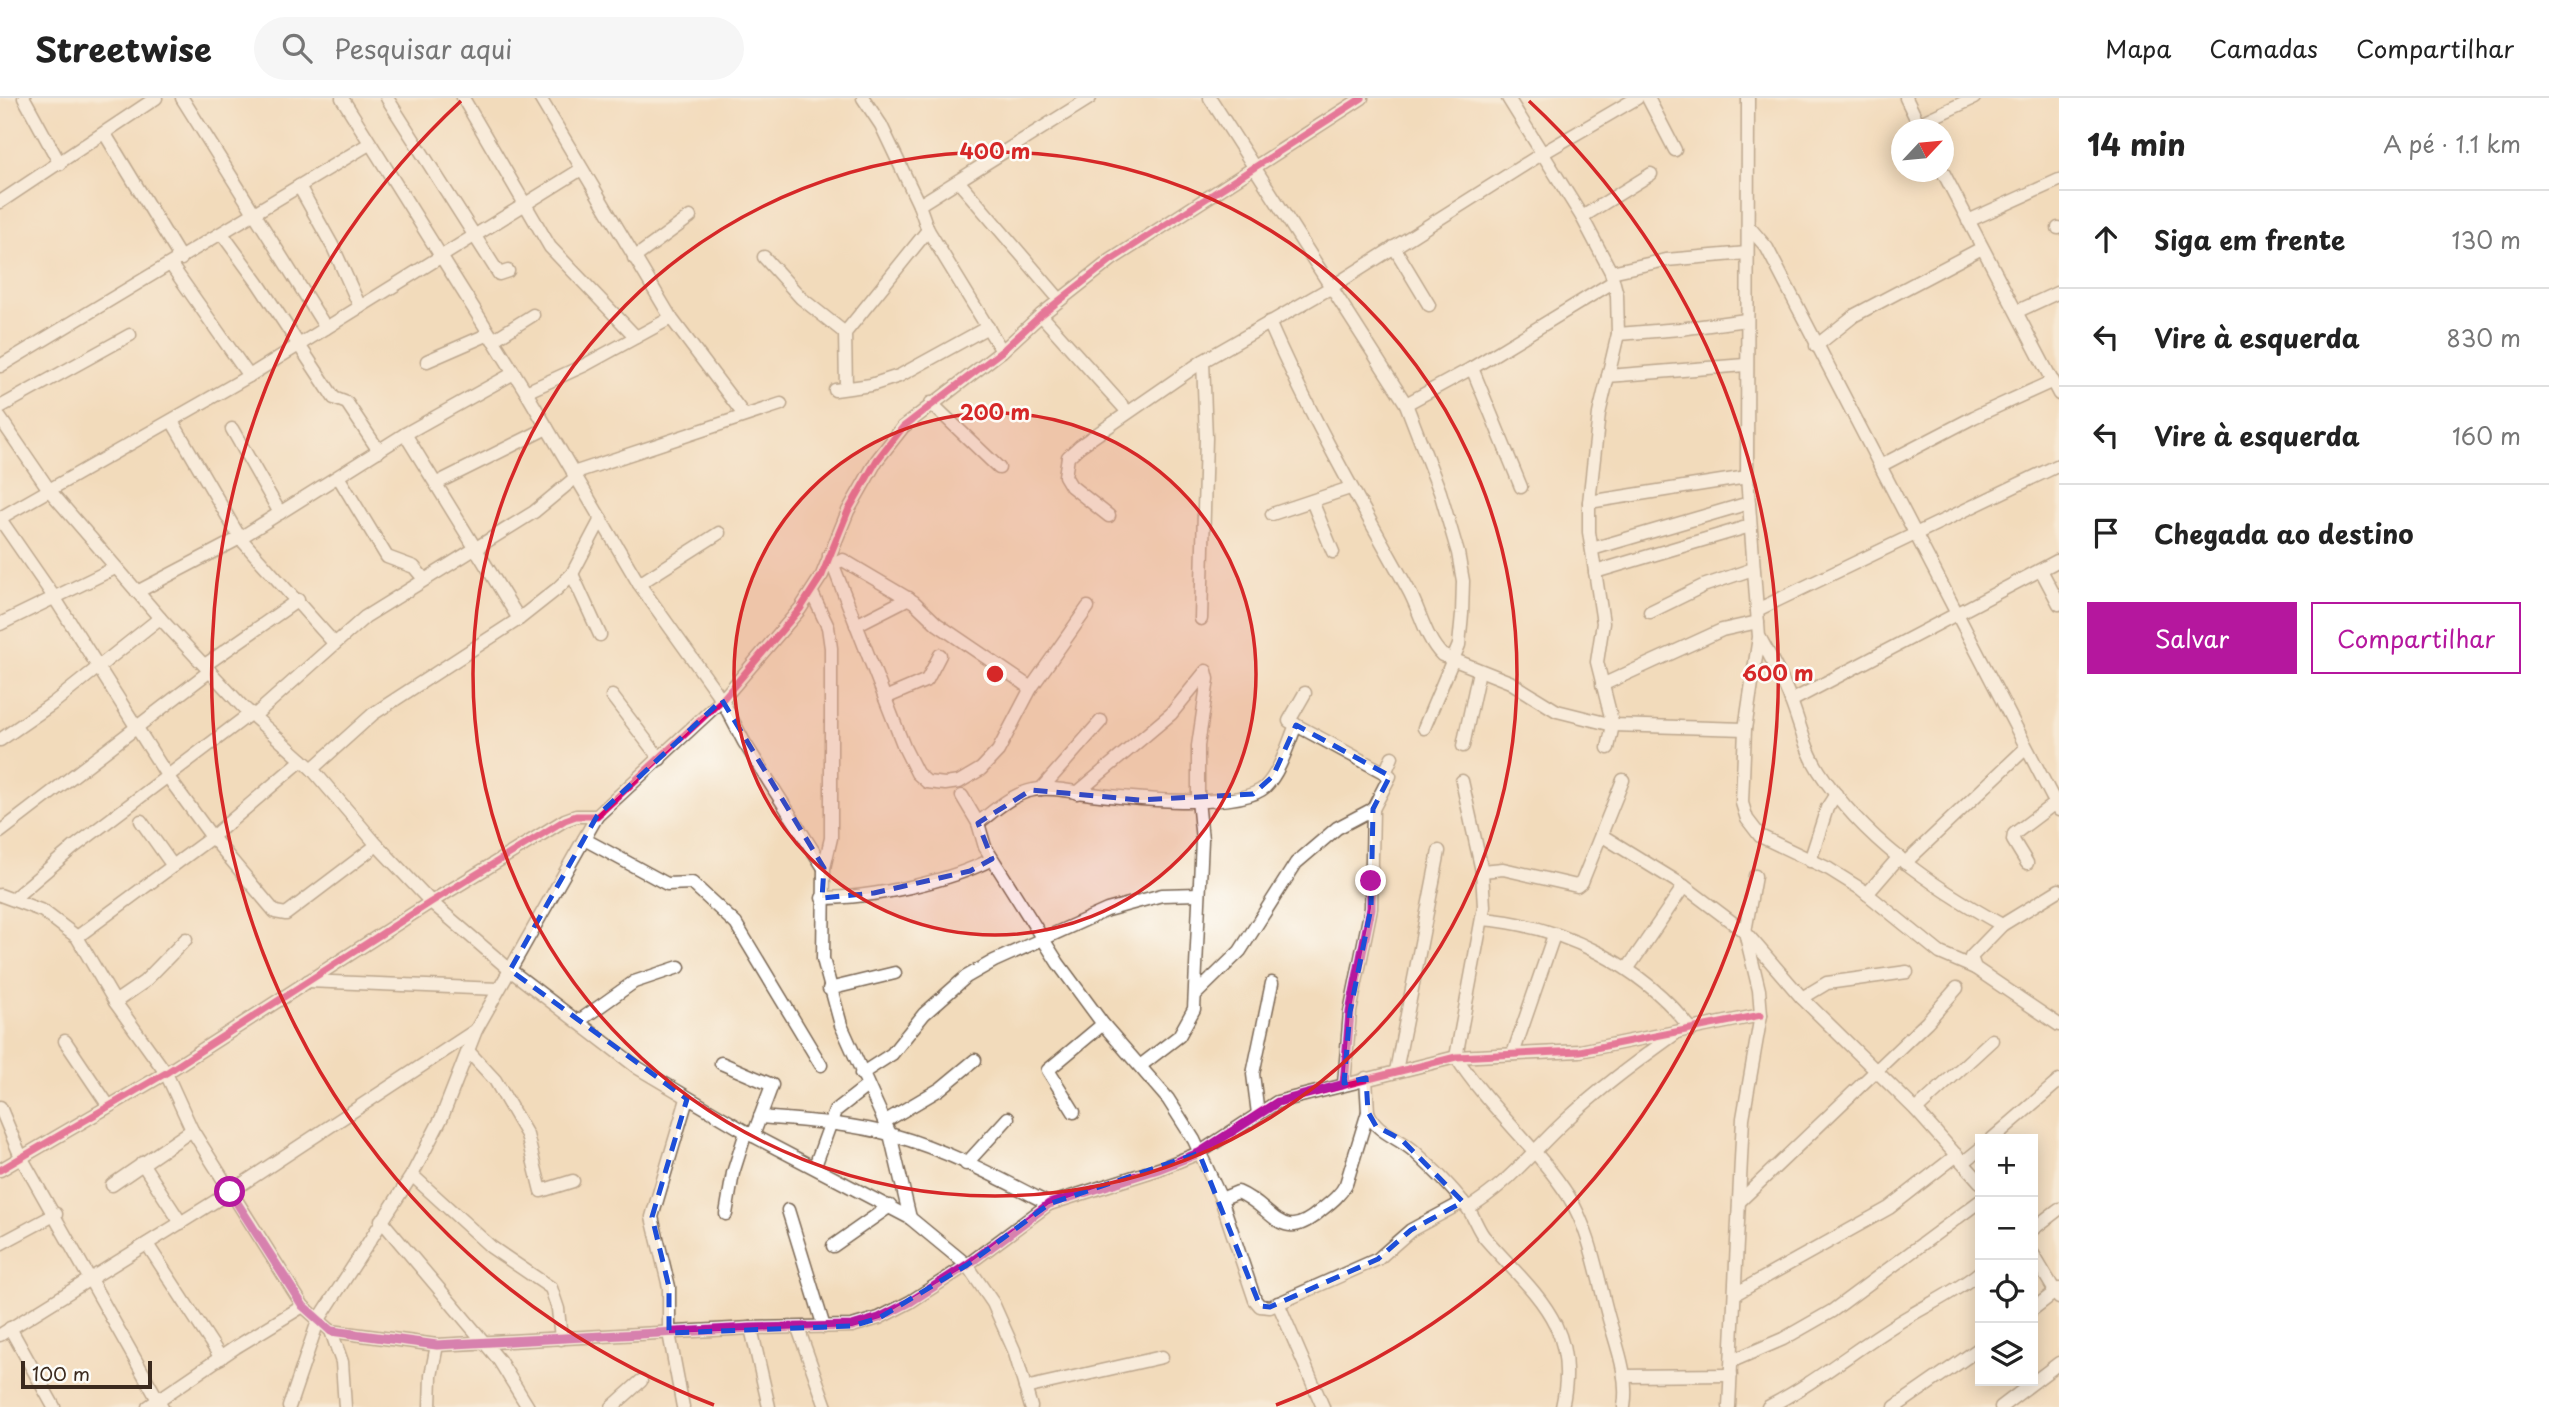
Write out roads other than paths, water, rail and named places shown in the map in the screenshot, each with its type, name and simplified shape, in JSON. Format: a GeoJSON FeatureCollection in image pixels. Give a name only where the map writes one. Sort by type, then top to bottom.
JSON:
{"type":"FeatureCollection","features":[{"type":"Feature","properties":{"kind":"street"},"geometry":{"type":"LineString","coordinates":[[24,98],[60,164]]}},
{"type":"Feature","properties":{"kind":"street"},"geometry":{"type":"LineString","coordinates":[[0,202],[156,98]]}},
{"type":"Feature","properties":{"kind":"street"},"geometry":{"type":"LineString","coordinates":[[182,98],[326,328]]}},
{"type":"Feature","properties":{"kind":"street"},"geometry":{"type":"LineString","coordinates":[[342,98],[526,392],[639,584],[722,699],[744,742],[824,868]]}},
{"type":"Feature","properties":{"kind":"street"},"geometry":{"type":"LineString","coordinates":[[387,98],[499,274],[508,271]]}},
{"type":"Feature","properties":{"kind":"street"},"geometry":{"type":"LineString","coordinates":[[463,98],[550,247],[636,337]]}},
{"type":"Feature","properties":{"kind":"street"},"geometry":{"type":"LineString","coordinates":[[540,98],[580,170],[671,318],[744,415]]}},
{"type":"Feature","properties":{"kind":"street"},"geometry":{"type":"LineString","coordinates":[[863,98],[881,125],[928,230],[1002,351]]}},
{"type":"Feature","properties":{"kind":"street"},"geometry":{"type":"LineString","coordinates":[[919,205],[1090,98]]}},
{"type":"Feature","properties":{"kind":"street"},"geometry":{"type":"LineString","coordinates":[[1210,98],[1406,404],[1440,492],[1460,563],[1462,614],[1459,645],[1424,728]]}},
{"type":"Feature","properties":{"kind":"street"},"geometry":{"type":"LineString","coordinates":[[289,1407],[318,1321],[412,1175],[442,1117],[476,1030],[597,816],[722,699],[812,593],[831,560],[865,481],[877,460],[903,427],[1002,351],[1041,315],[1111,260],[1253,165],[1362,98]]}},
{"type":"Feature","properties":{"kind":"street"},"geometry":{"type":"LineString","coordinates":[[1508,98],[1582,217],[1612,277],[1620,312],[1618,334],[1599,414],[1590,502],[1592,549],[1603,623],[1597,662],[1613,725],[1608,748]]}},
{"type":"Feature","properties":{"kind":"street"},"geometry":{"type":"LineString","coordinates":[[1109,516],[1071,486],[1065,475],[1064,465],[1068,457],[1080,446],[1203,361],[1331,288],[1543,153],[1612,103],[1637,98]]}},
{"type":"Feature","properties":{"kind":"street"},"geometry":{"type":"LineString","coordinates":[[1648,98],[1675,150]]}},
{"type":"Feature","properties":{"kind":"street"},"geometry":{"type":"LineString","coordinates":[[1748,98],[1749,228],[1745,365],[1747,477],[1759,637],[1745,729],[1742,803],[1747,819],[1760,836],[1829,869],[1867,894],[1940,953],[1975,968],[2059,1024]]}},
{"type":"Feature","properties":{"kind":"street"},"geometry":{"type":"LineString","coordinates":[[1906,98],[1916,119]]}},
{"type":"Feature","properties":{"kind":"street"},"geometry":{"type":"LineString","coordinates":[[1935,119],[1975,98]]}},
{"type":"Feature","properties":{"kind":"street"},"geometry":{"type":"LineString","coordinates":[[105,134],[176,262],[249,376]]}},
{"type":"Feature","properties":{"kind":"street"},"geometry":{"type":"LineString","coordinates":[[0,366],[223,235],[369,144]]}},
{"type":"Feature","properties":{"kind":"street"},"geometry":{"type":"LineString","coordinates":[[377,845],[282,916],[275,912],[212,837],[167,777],[134,729],[54,597],[0,519],[249,376],[580,170]]}},
{"type":"Feature","properties":{"kind":"street"},"geometry":{"type":"LineString","coordinates":[[1582,217],[1651,174]]}},
{"type":"Feature","properties":{"kind":"street"},"geometry":{"type":"LineString","coordinates":[[1968,221],[2059,180]]}},
{"type":"Feature","properties":{"kind":"street"},"geometry":{"type":"LineString","coordinates":[[958,181],[1060,300]]}},
{"type":"Feature","properties":{"kind":"street"},"geometry":{"type":"LineString","coordinates":[[1880,466],[2056,387],[1948,182]]}},
{"type":"Feature","properties":{"kind":"street"},"geometry":{"type":"LineString","coordinates":[[299,186],[333,247],[360,307]]}},
{"type":"Feature","properties":{"kind":"street"},"geometry":{"type":"LineString","coordinates":[[634,258],[690,217]]}},
{"type":"Feature","properties":{"kind":"street"},"geometry":{"type":"LineString","coordinates":[[1749,228],[1767,248],[1913,535],[1957,612],[2057,807],[2014,834],[2014,840],[2027,863]]}},
{"type":"Feature","properties":{"kind":"street"},"geometry":{"type":"LineString","coordinates":[[928,230],[845,332],[841,388],[861,387],[899,376],[988,327]]}},
{"type":"Feature","properties":{"kind":"street"},"geometry":{"type":"LineString","coordinates":[[223,235],[334,398],[347,403],[379,451]]}},
{"type":"Feature","properties":{"kind":"street"},"geometry":{"type":"LineString","coordinates":[[1394,247],[1429,305]]}},
{"type":"Feature","properties":{"kind":"street"},"geometry":{"type":"LineString","coordinates":[[1816,346],[1856,315],[1982,248]]}},
{"type":"Feature","properties":{"kind":"street"},"geometry":{"type":"LineString","coordinates":[[1406,404],[1472,368],[1612,277],[1677,258],[1747,253]]}},
{"type":"Feature","properties":{"kind":"street"},"geometry":{"type":"LineString","coordinates":[[764,257],[801,298],[845,332]]}},
{"type":"Feature","properties":{"kind":"street"},"geometry":{"type":"LineString","coordinates":[[2018,311],[2059,292]]}},
{"type":"Feature","properties":{"kind":"street"},"geometry":{"type":"LineString","coordinates":[[427,361],[491,337],[533,315]]}},
{"type":"Feature","properties":{"kind":"street"},"geometry":{"type":"LineString","coordinates":[[1041,315],[1127,411]]}},
{"type":"Feature","properties":{"kind":"street"},"geometry":{"type":"LineString","coordinates":[[526,392],[671,318]]}},
{"type":"Feature","properties":{"kind":"street"},"geometry":{"type":"LineString","coordinates":[[1618,334],[1746,320]]}},
{"type":"Feature","properties":{"kind":"street"},"geometry":{"type":"LineString","coordinates":[[1269,321],[1307,408],[1417,606],[1435,648],[1452,661],[1510,682],[1558,711],[1613,725],[1745,729]]}},
{"type":"Feature","properties":{"kind":"street"},"geometry":{"type":"LineString","coordinates":[[0,407],[130,335]]}},
{"type":"Feature","properties":{"kind":"street"},"geometry":{"type":"LineString","coordinates":[[1201,620],[1206,438],[1203,361]]}},
{"type":"Feature","properties":{"kind":"street"},"geometry":{"type":"LineString","coordinates":[[1608,376],[1745,365]]}},
{"type":"Feature","properties":{"kind":"street"},"geometry":{"type":"LineString","coordinates":[[1472,368],[1521,487]]}},
{"type":"Feature","properties":{"kind":"street"},"geometry":{"type":"LineString","coordinates":[[137,592],[240,538],[405,434],[514,373]]}},
{"type":"Feature","properties":{"kind":"street"},"geometry":{"type":"LineString","coordinates":[[931,403],[999,468]]}},
{"type":"Feature","properties":{"kind":"street"},"geometry":{"type":"LineString","coordinates":[[6,897],[253,715],[373,611],[534,512],[574,475],[781,404]]}},
{"type":"Feature","properties":{"kind":"street"},"geometry":{"type":"LineString","coordinates":[[0,418],[50,491],[115,568],[253,715],[312,769],[377,845],[432,902],[510,970],[638,1069],[687,1100],[910,1217],[967,1265],[993,1303],[1014,1350],[1031,1407]]}},
{"type":"Feature","properties":{"kind":"street"},"geometry":{"type":"LineString","coordinates":[[172,421],[240,538],[334,643]]}},
{"type":"Feature","properties":{"kind":"street"},"geometry":{"type":"LineString","coordinates":[[437,483],[547,428]]}},
{"type":"Feature","properties":{"kind":"street"},"geometry":{"type":"LineString","coordinates":[[232,429],[280,513]]}},
{"type":"Feature","properties":{"kind":"street"},"geometry":{"type":"LineString","coordinates":[[405,434],[519,619]]}},
{"type":"Feature","properties":{"kind":"street"},"geometry":{"type":"LineString","coordinates":[[1602,685],[1722,629],[1758,616],[1913,535],[2059,465]]}},
{"type":"Feature","properties":{"kind":"street"},"geometry":{"type":"LineString","coordinates":[[1590,502],[1747,477]]}},
{"type":"Feature","properties":{"kind":"street"},"geometry":{"type":"LineString","coordinates":[[339,478],[387,557],[414,567],[424,579]]}},
{"type":"Feature","properties":{"kind":"street"},"geometry":{"type":"LineString","coordinates":[[1272,514],[1350,488]]}},
{"type":"Feature","properties":{"kind":"street"},"geometry":{"type":"LineString","coordinates":[[1312,501],[1333,552]]}},
{"type":"Feature","properties":{"kind":"street"},"geometry":{"type":"LineString","coordinates":[[1592,549],[1749,503]]}},
{"type":"Feature","properties":{"kind":"street"},"geometry":{"type":"LineString","coordinates":[[312,769],[373,714],[519,619],[572,574],[601,519]]}},
{"type":"Feature","properties":{"kind":"street"},"geometry":{"type":"LineString","coordinates":[[1595,572],[1751,526]]}},
{"type":"Feature","properties":{"kind":"street"},"geometry":{"type":"LineString","coordinates":[[639,584],[719,533]]}},
{"type":"Feature","properties":{"kind":"street"},"geometry":{"type":"LineString","coordinates":[[831,560],[843,560],[909,598],[937,624],[1031,688]]}},
{"type":"Feature","properties":{"kind":"street"},"geometry":{"type":"LineString","coordinates":[[831,560],[869,666],[917,773],[927,782],[959,782],[990,760],[1031,688],[1088,607]]}},
{"type":"Feature","properties":{"kind":"street"},"geometry":{"type":"LineString","coordinates":[[1791,701],[2059,560]]}},
{"type":"Feature","properties":{"kind":"street"},"geometry":{"type":"LineString","coordinates":[[0,624],[115,568]]}},
{"type":"Feature","properties":{"kind":"street"},"geometry":{"type":"LineString","coordinates":[[1650,612],[1703,586],[1753,569]]}},
{"type":"Feature","properties":{"kind":"street"},"geometry":{"type":"LineString","coordinates":[[2041,570],[2059,604]]}},
{"type":"Feature","properties":{"kind":"street"},"geometry":{"type":"LineString","coordinates":[[572,574],[600,635]]}},
{"type":"Feature","properties":{"kind":"street"},"geometry":{"type":"LineString","coordinates":[[812,593],[828,626],[831,648],[831,838],[824,868],[822,898],[823,959],[830,989],[860,1074],[887,1128],[910,1217]]}},
{"type":"Feature","properties":{"kind":"street"},"geometry":{"type":"LineString","coordinates":[[856,625],[909,598]]}},
{"type":"Feature","properties":{"kind":"street"},"geometry":{"type":"LineString","coordinates":[[0,832],[134,729],[207,668],[298,600]]}},
{"type":"Feature","properties":{"kind":"street"},"geometry":{"type":"LineString","coordinates":[[0,740],[160,618]]}},
{"type":"Feature","properties":{"kind":"street"},"geometry":{"type":"LineString","coordinates":[[1759,637],[1791,701],[1800,730],[1818,769],[1836,794],[1902,860],[1947,896],[2002,925]]}},
{"type":"Feature","properties":{"kind":"street"},"geometry":{"type":"LineString","coordinates":[[885,698],[927,680],[940,655]]}},
{"type":"Feature","properties":{"kind":"street"},"geometry":{"type":"LineString","coordinates":[[1077,793],[1171,714],[1206,671],[1208,679],[1198,746],[1198,800],[1202,840],[1196,994],[1190,1021],[1179,1036],[1140,1066]]}},
{"type":"Feature","properties":{"kind":"street"},"geometry":{"type":"LineString","coordinates":[[1463,746],[1479,671]]}},
{"type":"Feature","properties":{"kind":"street"},"geometry":{"type":"LineString","coordinates":[[1305,693],[1289,721],[1390,776],[1373,809],[1371,908],[1350,1012],[1344,1084]]}},
{"type":"Feature","properties":{"kind":"street"},"geometry":{"type":"LineString","coordinates":[[612,696],[660,759]]}},
{"type":"Feature","properties":{"kind":"street"},"geometry":{"type":"LineString","coordinates":[[1041,789],[1101,721]]}},
{"type":"Feature","properties":{"kind":"street"},"geometry":{"type":"LineString","coordinates":[[978,823],[1019,794],[1041,789],[1140,800],[1242,797],[1265,786],[1296,725]]}},
{"type":"Feature","properties":{"kind":"street"},"geometry":{"type":"LineString","coordinates":[[1867,894],[2026,748]]}},
{"type":"Feature","properties":{"kind":"street"},"geometry":{"type":"LineString","coordinates":[[1385,773],[1392,757]]}},
{"type":"Feature","properties":{"kind":"street"},"geometry":{"type":"LineString","coordinates":[[77,937],[212,837],[302,760]]}},
{"type":"Feature","properties":{"kind":"street"},"geometry":{"type":"LineString","coordinates":[[1482,871],[1503,869],[1577,886],[1582,882],[1623,780]]}},
{"type":"Feature","properties":{"kind":"street"},"geometry":{"type":"LineString","coordinates":[[1462,781],[1482,871],[1482,919],[1456,1057],[1484,1096],[1535,1153],[1570,1199],[1584,1231],[1625,1376],[1624,1407]]}},
{"type":"Feature","properties":{"kind":"street"},"geometry":{"type":"LineString","coordinates":[[1810,861],[1827,808],[1836,794]]}},
{"type":"Feature","properties":{"kind":"street"},"geometry":{"type":"LineString","coordinates":[[962,796],[978,823],[979,834],[992,859],[1042,937],[1103,1024],[1175,1109],[1221,1199],[1255,1300],[1261,1306],[1270,1307],[1378,1259],[1411,1230],[1501,1186],[1562,1124],[1619,1073],[1678,1032]]}},
{"type":"Feature","properties":{"kind":"street"},"geometry":{"type":"LineString","coordinates":[[1196,994],[1240,951],[1296,863],[1337,828],[1373,809]]}},
{"type":"Feature","properties":{"kind":"street"},"geometry":{"type":"LineString","coordinates":[[0,1170],[166,1073],[565,820],[576,816],[597,816]]}},
{"type":"Feature","properties":{"kind":"street"},"geometry":{"type":"LineString","coordinates":[[141,821],[173,866]]}},
{"type":"Feature","properties":{"kind":"street"},"geometry":{"type":"LineString","coordinates":[[1601,835],[1684,886],[1745,932],[1802,998],[1916,1110],[1975,1176]]}},
{"type":"Feature","properties":{"kind":"street"},"geometry":{"type":"LineString","coordinates":[[584,839],[667,884],[692,883],[715,903],[741,933],[821,1065]]}},
{"type":"Feature","properties":{"kind":"street"},"geometry":{"type":"LineString","coordinates":[[1396,1071],[1439,851]]}},
{"type":"Feature","properties":{"kind":"street"},"geometry":{"type":"LineString","coordinates":[[822,898],[860,895],[961,874],[992,859]]}},
{"type":"Feature","properties":{"kind":"street"},"geometry":{"type":"LineString","coordinates":[[1729,1407],[1743,1118],[1761,1015],[1759,990],[1745,932],[1755,876]]}},
{"type":"Feature","properties":{"kind":"street"},"geometry":{"type":"LineString","coordinates":[[1628,968],[1684,886]]}},
{"type":"Feature","properties":{"kind":"street"},"geometry":{"type":"LineString","coordinates":[[1975,968],[1972,957],[2002,925],[2059,890]]}},
{"type":"Feature","properties":{"kind":"street"},"geometry":{"type":"LineString","coordinates":[[860,1074],[892,1054],[924,1014],[966,977],[1042,937],[1147,897],[1199,894]]}},
{"type":"Feature","properties":{"kind":"street"},"geometry":{"type":"LineString","coordinates":[[6,897],[43,911],[77,937],[115,1002],[166,1073],[192,1130],[303,1306],[331,1331],[437,1345],[751,1328],[852,1326],[879,1318],[967,1265],[1049,1204],[1199,1153],[1222,1141],[1278,1102],[1456,1057],[1580,1051],[1761,1015]]}},
{"type":"Feature","properties":{"kind":"street"},"geometry":{"type":"LineString","coordinates":[[1482,919],[1516,921],[1628,968],[1676,1010],[1692,1030]]}},
{"type":"Feature","properties":{"kind":"street"},"geometry":{"type":"LineString","coordinates":[[1513,1054],[1554,935]]}},
{"type":"Feature","properties":{"kind":"street"},"geometry":{"type":"LineString","coordinates":[[115,1002],[144,982],[186,939]]}},
{"type":"Feature","properties":{"kind":"street"},"geometry":{"type":"LineString","coordinates":[[579,1021],[625,987],[679,967]]}},
{"type":"Feature","properties":{"kind":"street"},"geometry":{"type":"LineString","coordinates":[[1802,998],[1827,983],[1907,972]]}},
{"type":"Feature","properties":{"kind":"street"},"geometry":{"type":"LineString","coordinates":[[830,989],[895,973]]}},
{"type":"Feature","properties":{"kind":"street"},"geometry":{"type":"LineString","coordinates":[[308,981],[498,989]]}},
{"type":"Feature","properties":{"kind":"street"},"geometry":{"type":"LineString","coordinates":[[1258,1114],[1253,1074],[1272,983]]}},
{"type":"Feature","properties":{"kind":"street"},"geometry":{"type":"LineString","coordinates":[[1740,1201],[1933,1016],[1957,988]]}},
{"type":"Feature","properties":{"kind":"street"},"geometry":{"type":"LineString","coordinates":[[1074,1112],[1048,1070],[1103,1024]]}},
{"type":"Feature","properties":{"kind":"street"},"geometry":{"type":"LineString","coordinates":[[54,1407],[5,1332],[230,1192],[476,1030]]}},
{"type":"Feature","properties":{"kind":"street"},"geometry":{"type":"LineString","coordinates":[[1916,1110],[1992,1040]]}},
{"type":"Feature","properties":{"kind":"street"},"geometry":{"type":"LineString","coordinates":[[65,1041],[108,1105]]}},
{"type":"Feature","properties":{"kind":"street"},"geometry":{"type":"LineString","coordinates":[[469,1052],[495,1080],[527,1135],[541,1191],[573,1181]]}},
{"type":"Feature","properties":{"kind":"street"},"geometry":{"type":"LineString","coordinates":[[887,1128],[975,1060]]}},
{"type":"Feature","properties":{"kind":"street"},"geometry":{"type":"LineString","coordinates":[[721,1063],[771,1083],[760,1117],[733,1173],[726,1214]]}},
{"type":"Feature","properties":{"kind":"street"},"geometry":{"type":"LineString","coordinates":[[1221,1199],[1238,1192],[1256,1201],[1282,1224],[1298,1226],[1308,1222],[1342,1193],[1368,1112],[1366,1079]]}},
{"type":"Feature","properties":{"kind":"street"},"geometry":{"type":"LineString","coordinates":[[1998,1134],[2059,1080]]}},
{"type":"Feature","properties":{"kind":"street"},"geometry":{"type":"LineString","coordinates":[[815,1166],[839,1106],[867,1086]]}},
{"type":"Feature","properties":{"kind":"street"},"geometry":{"type":"LineString","coordinates":[[683,1407],[669,1333],[669,1287],[652,1217],[687,1100]]}},
{"type":"Feature","properties":{"kind":"street"},"geometry":{"type":"LineString","coordinates":[[0,1107],[21,1157],[91,1278],[156,1405],[221,1358],[303,1306]]}},
{"type":"Feature","properties":{"kind":"street"},"geometry":{"type":"LineString","coordinates":[[1368,1112],[1376,1126],[1402,1140],[1465,1205],[1484,1237],[1512,1264],[1550,1311],[1566,1350],[1562,1407]]}},
{"type":"Feature","properties":{"kind":"street"},"geometry":{"type":"LineString","coordinates":[[760,1117],[887,1128],[1049,1204]]}},
{"type":"Feature","properties":{"kind":"street"},"geometry":{"type":"LineString","coordinates":[[967,1164],[1007,1118]]}},
{"type":"Feature","properties":{"kind":"street"},"geometry":{"type":"LineString","coordinates":[[112,1185],[192,1130]]}},
{"type":"Feature","properties":{"kind":"street"},"geometry":{"type":"LineString","coordinates":[[1735,1294],[1889,1208],[1961,1158],[1975,1151]]}},
{"type":"Feature","properties":{"kind":"street"},"geometry":{"type":"LineString","coordinates":[[142,1163],[181,1223]]}},
{"type":"Feature","properties":{"kind":"street"},"geometry":{"type":"LineString","coordinates":[[412,1175],[491,1247],[551,1288],[558,1309],[561,1339]]}},
{"type":"Feature","properties":{"kind":"street"},"geometry":{"type":"LineString","coordinates":[[1732,1361],[1783,1339],[1832,1311],[1975,1205]]}},
{"type":"Feature","properties":{"kind":"street"},"geometry":{"type":"LineString","coordinates":[[833,1246],[890,1206]]}},
{"type":"Feature","properties":{"kind":"street"},"geometry":{"type":"LineString","coordinates":[[2038,1225],[2059,1209]]}},
{"type":"Feature","properties":{"kind":"street"},"geometry":{"type":"LineString","coordinates":[[788,1210],[824,1327]]}},
{"type":"Feature","properties":{"kind":"street"},"geometry":{"type":"LineString","coordinates":[[0,1244],[56,1214]]}},
{"type":"Feature","properties":{"kind":"street"},"geometry":{"type":"LineString","coordinates":[[381,1220],[499,1360],[528,1407]]}},
{"type":"Feature","properties":{"kind":"street"},"geometry":{"type":"LineString","coordinates":[[147,1244],[221,1358]]}},
{"type":"Feature","properties":{"kind":"street"},"geometry":{"type":"LineString","coordinates":[[2037,1260],[2058,1293],[2038,1306]]}},
{"type":"Feature","properties":{"kind":"street"},"geometry":{"type":"LineString","coordinates":[[1768,1407],[1799,1391],[1911,1314],[1946,1298],[1975,1276]]}},
{"type":"Feature","properties":{"kind":"street"},"geometry":{"type":"LineString","coordinates":[[1278,1303],[1323,1407]]}},
{"type":"Feature","properties":{"kind":"street"},"geometry":{"type":"LineString","coordinates":[[751,1328],[769,1407]]}},
{"type":"Feature","properties":{"kind":"street"},"geometry":{"type":"LineString","coordinates":[[798,1328],[826,1407]]}},
{"type":"Feature","properties":{"kind":"street"},"geometry":{"type":"LineString","coordinates":[[331,1331],[342,1362],[345,1407]]}},
{"type":"Feature","properties":{"kind":"street"},"geometry":{"type":"LineString","coordinates":[[430,1407],[431,1376],[437,1345]]}},
{"type":"Feature","properties":{"kind":"street"},"geometry":{"type":"LineString","coordinates":[[1895,1407],[1975,1351]]}},
{"type":"Feature","properties":{"kind":"street"},"geometry":{"type":"LineString","coordinates":[[1025,1388],[1162,1357]]}},
{"type":"Feature","properties":{"kind":"street"},"geometry":{"type":"LineString","coordinates":[[2001,1407],[2059,1363]]}},
{"type":"Feature","properties":{"kind":"street"},"geometry":{"type":"LineString","coordinates":[[1625,1376],[1731,1375]]}},
{"type":"Feature","properties":{"kind":"street"},"geometry":{"type":"LineString","coordinates":[[612,1407],[641,1381]]}}]}
